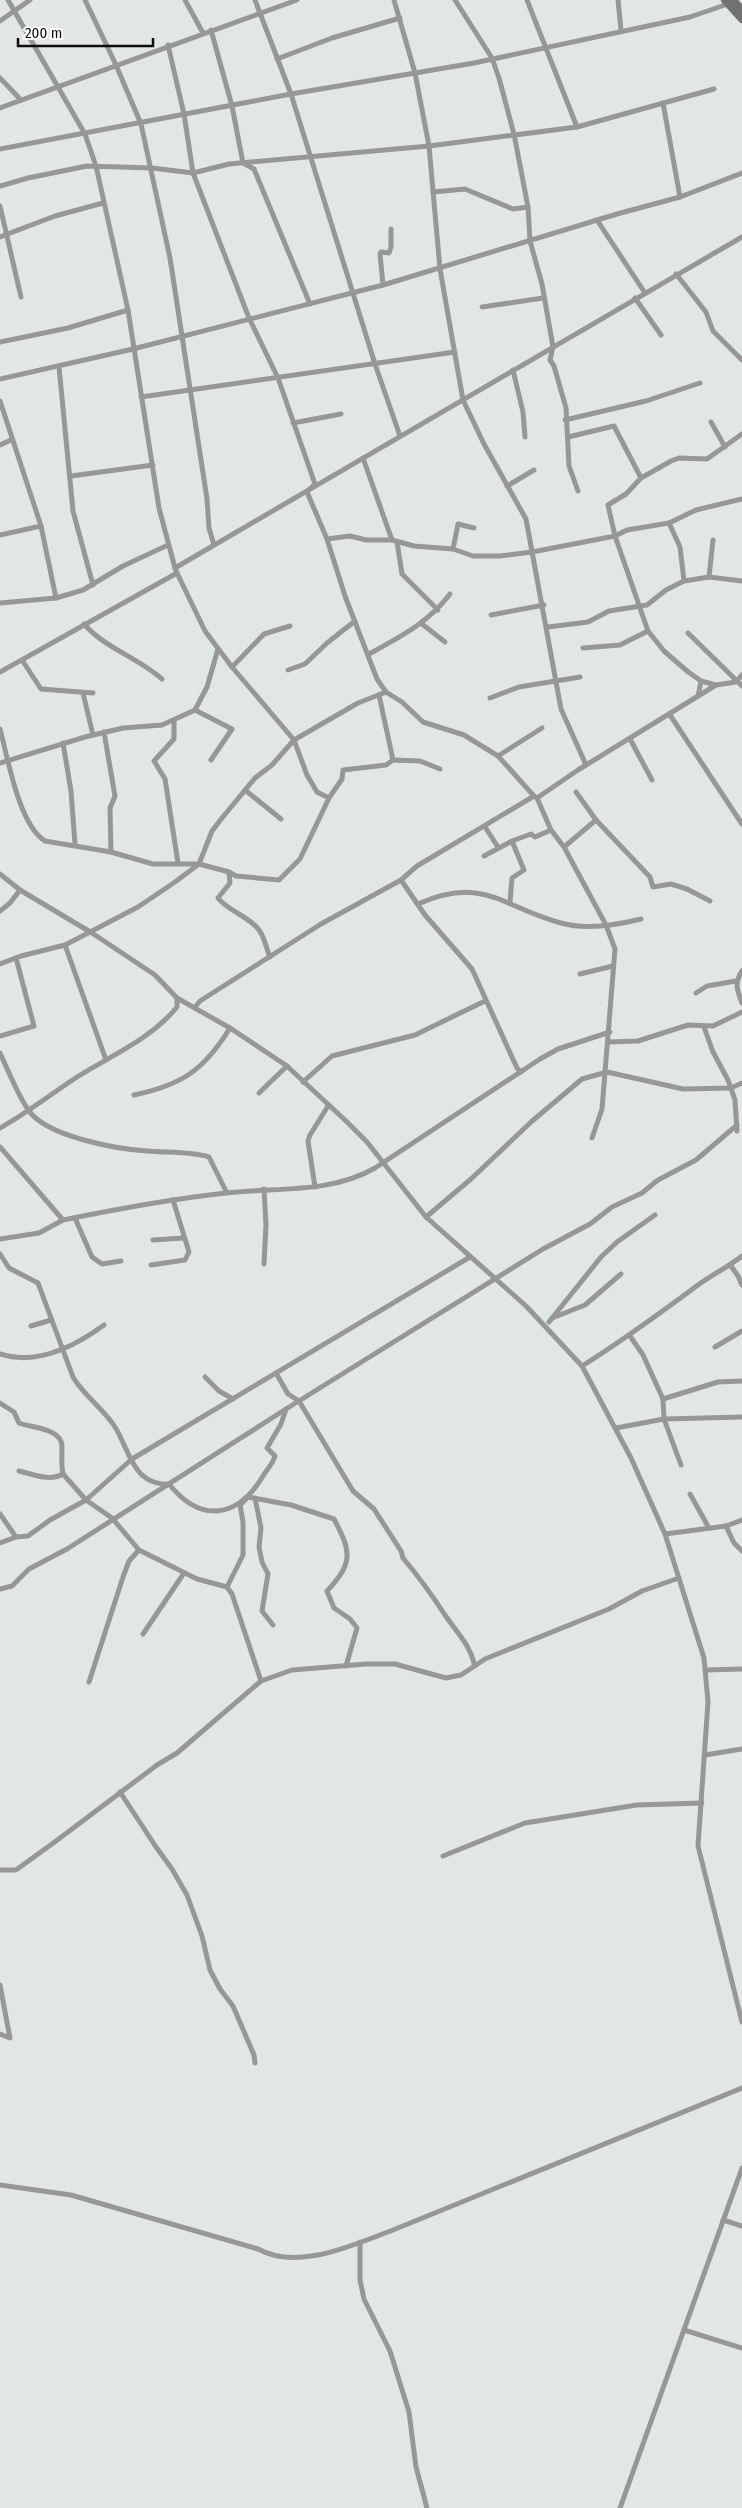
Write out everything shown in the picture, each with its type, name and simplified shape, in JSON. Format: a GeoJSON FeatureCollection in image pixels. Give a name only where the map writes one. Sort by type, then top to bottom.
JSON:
{"type":"FeatureCollection","features":[{"type":"Feature","properties":{"kind":"street"},"geometry":{"type":"LineString","coordinates":[[8,0],[85,134],[96,166],[102,203],[128,310],[153,465],[168,545],[176,571],[205,631],[232,667],[294,740],[306,775],[317,792],[329,798]]}},
{"type":"Feature","properties":{"kind":"street"},"geometry":{"type":"LineString","coordinates":[[0,21],[30,0]]}},
{"type":"Feature","properties":{"kind":"street"},"geometry":{"type":"LineString","coordinates":[[85,0],[141,124],[152,168],[170,258],[209,528],[214,545]]}},
{"type":"Feature","properties":{"kind":"street"},"geometry":{"type":"LineString","coordinates":[[185,0],[203,33]]}},
{"type":"Feature","properties":{"kind":"street"},"geometry":{"type":"LineString","coordinates":[[255,0],[291,94],[375,364],[400,436]]}},
{"type":"Feature","properties":{"kind":"street"},"geometry":{"type":"LineString","coordinates":[[0,108],[168,45],[296,0]]}},
{"type":"Feature","properties":{"kind":"street"},"geometry":{"type":"LineString","coordinates":[[394,0],[415,73],[429,146],[440,269],[463,400],[526,519],[548,627],[555,681],[562,709],[581,758],[586,765]]}},
{"type":"Feature","properties":{"kind":"street"},"geometry":{"type":"LineString","coordinates":[[455,0],[492,58],[514,134],[528,207],[530,240],[542,284],[553,347],[550,360],[561,386],[566,408],[565,420],[568,437],[569,466],[578,491]]}},
{"type":"Feature","properties":{"kind":"street"},"geometry":{"type":"LineString","coordinates":[[526,0],[577,127]]}},
{"type":"Feature","properties":{"kind":"street"},"geometry":{"type":"LineString","coordinates":[[618,0],[621,30]]}},
{"type":"Feature","properties":{"kind":"street"},"geometry":{"type":"LineString","coordinates":[[0,149],[141,124],[291,94],[474,63],[545,46],[690,17],[728,1]]}},
{"type":"Feature","properties":{"kind":"street"},"geometry":{"type":"LineString","coordinates":[[728,1],[742,10]]}},
{"type":"Feature","properties":{"kind":"street"},"geometry":{"type":"LineString","coordinates":[[728,1],[742,19]]}},
{"type":"Feature","properties":{"kind":"street"},"geometry":{"type":"LineString","coordinates":[[277,59],[332,38],[400,18]]}},
{"type":"Feature","properties":{"kind":"street"},"geometry":{"type":"LineString","coordinates":[[211,30],[232,106],[243,163]]}},
{"type":"Feature","properties":{"kind":"street"},"geometry":{"type":"LineString","coordinates":[[168,45],[184,114],[193,173],[249,318],[278,378],[315,484],[307,492]]}},
{"type":"Feature","properties":{"kind":"street"},"geometry":{"type":"LineString","coordinates":[[0,78],[21,100]]}},
{"type":"Feature","properties":{"kind":"street"},"geometry":{"type":"LineString","coordinates":[[0,186],[28,178],[87,166],[152,168],[193,173],[228,164],[429,146],[577,127],[714,89]]}},
{"type":"Feature","properties":{"kind":"street"},"geometry":{"type":"LineString","coordinates":[[663,103],[680,197]]}},
{"type":"Feature","properties":{"kind":"street"},"geometry":{"type":"LineString","coordinates":[[243,163],[254,169],[310,304]]}},
{"type":"Feature","properties":{"kind":"street"},"geometry":{"type":"LineString","coordinates":[[0,379],[134,349],[383,285],[597,220],[680,197],[742,173]]}},
{"type":"Feature","properties":{"kind":"street"},"geometry":{"type":"LineString","coordinates":[[433,192],[465,189],[513,208],[528,207]]}},
{"type":"Feature","properties":{"kind":"street"},"geometry":{"type":"LineString","coordinates":[[0,237],[54,216],[102,203]]}},
{"type":"Feature","properties":{"kind":"street"},"geometry":{"type":"LineString","coordinates":[[0,206],[21,297]]}},
{"type":"Feature","properties":{"kind":"street"},"geometry":{"type":"LineString","coordinates":[[597,220],[645,293]]}},
{"type":"Feature","properties":{"kind":"street"},"geometry":{"type":"LineString","coordinates":[[383,285],[380,254],[381,252],[389,253],[391,230]]}},
{"type":"Feature","properties":{"kind":"street"},"geometry":{"type":"LineString","coordinates":[[0,672],[176,571],[214,545],[742,237]]}},
{"type":"Feature","properties":{"kind":"street"},"geometry":{"type":"LineString","coordinates":[[676,274],[706,312],[713,331],[742,360]]}},
{"type":"Feature","properties":{"kind":"street"},"geometry":{"type":"LineString","coordinates":[[482,307],[543,298]]}},
{"type":"Feature","properties":{"kind":"street"},"geometry":{"type":"LineString","coordinates":[[635,298],[661,335]]}},
{"type":"Feature","properties":{"kind":"street"},"geometry":{"type":"LineString","coordinates":[[0,342],[68,328],[128,310]]}},
{"type":"Feature","properties":{"kind":"street"},"geometry":{"type":"LineString","coordinates":[[142,397],[455,352]]}},
{"type":"Feature","properties":{"kind":"street"},"geometry":{"type":"LineString","coordinates":[[59,367],[73,511],[93,586]]}},
{"type":"Feature","properties":{"kind":"street"},"geometry":{"type":"LineString","coordinates":[[513,370],[523,412],[525,437]]}},
{"type":"Feature","properties":{"kind":"street"},"geometry":{"type":"LineString","coordinates":[[565,420],[646,400],[700,384]]}},
{"type":"Feature","properties":{"kind":"street"},"geometry":{"type":"LineString","coordinates":[[0,401],[11,440],[41,526],[56,598]]}},
{"type":"Feature","properties":{"kind":"street"},"geometry":{"type":"LineString","coordinates":[[293,423],[341,414]]}},
{"type":"Feature","properties":{"kind":"street"},"geometry":{"type":"LineString","coordinates":[[712,422],[725,448]]}},
{"type":"Feature","properties":{"kind":"street"},"geometry":{"type":"LineString","coordinates":[[568,437],[614,426],[641,478]]}},
{"type":"Feature","properties":{"kind":"street"},"geometry":{"type":"LineString","coordinates":[[742,434],[725,448],[707,459],[679,458],[641,478],[626,494],[608,505],[615,536],[648,631],[664,651],[701,682],[716,685],[736,682],[742,675]]}},
{"type":"Feature","properties":{"kind":"street"},"geometry":{"type":"LineString","coordinates":[[0,444],[11,440]]}},
{"type":"Feature","properties":{"kind":"street"},"geometry":{"type":"LineString","coordinates":[[362,458],[394,541],[402,574],[438,610]]}},
{"type":"Feature","properties":{"kind":"street"},"geometry":{"type":"LineString","coordinates":[[71,476],[153,465]]}},
{"type":"Feature","properties":{"kind":"street"},"geometry":{"type":"LineString","coordinates":[[507,486],[534,470]]}},
{"type":"Feature","properties":{"kind":"street"},"geometry":{"type":"LineString","coordinates":[[307,492],[327,539],[377,679],[386,692],[402,702],[423,722],[464,735],[498,756],[535,797],[550,830],[564,847],[606,924],[615,949],[610,1032],[602,1108],[592,1138]]}},
{"type":"Feature","properties":{"kind":"street"},"geometry":{"type":"LineString","coordinates":[[327,539],[350,536],[366,540],[394,541],[414,546],[453,549],[473,556],[500,556],[532,552],[615,536],[627,530],[669,523],[696,510],[742,499]]}},
{"type":"Feature","properties":{"kind":"street"},"geometry":{"type":"LineString","coordinates":[[669,523],[680,547],[684,581]]}},
{"type":"Feature","properties":{"kind":"street"},"geometry":{"type":"LineString","coordinates":[[453,549],[458,524],[474,528]]}},
{"type":"Feature","properties":{"kind":"street"},"geometry":{"type":"LineString","coordinates":[[0,535],[41,526]]}},
{"type":"Feature","properties":{"kind":"street"},"geometry":{"type":"LineString","coordinates":[[709,577],[713,540]]}},
{"type":"Feature","properties":{"kind":"street"},"geometry":{"type":"LineString","coordinates":[[0,603],[56,598],[93,586],[123,566],[168,545]]}},
{"type":"Feature","properties":{"kind":"street"},"geometry":{"type":"LineString","coordinates":[[548,627],[588,622],[609,611],[652,602],[666,590],[684,581],[709,577],[742,581]]}},
{"type":"Feature","properties":{"kind":"street"},"geometry":{"type":"LineString","coordinates":[[369,654],[422,624],[438,610],[450,594]]}},
{"type":"Feature","properties":{"kind":"street"},"geometry":{"type":"LineString","coordinates":[[491,615],[544,605]]}},
{"type":"Feature","properties":{"kind":"street"},"geometry":{"type":"LineString","coordinates":[[288,670],[305,664],[327,643],[355,621]]}},
{"type":"Feature","properties":{"kind":"street"},"geometry":{"type":"LineString","coordinates":[[84,624],[114,650],[138,660],[162,679]]}},
{"type":"Feature","properties":{"kind":"street"},"geometry":{"type":"LineString","coordinates":[[422,624],[445,642]]}},
{"type":"Feature","properties":{"kind":"street"},"geometry":{"type":"LineString","coordinates":[[232,667],[264,634],[290,626]]}},
{"type":"Feature","properties":{"kind":"street"},"geometry":{"type":"LineString","coordinates":[[584,648],[620,645],[648,631]]}},
{"type":"Feature","properties":{"kind":"street"},"geometry":{"type":"LineString","coordinates":[[688,633],[742,686]]}},
{"type":"Feature","properties":{"kind":"street"},"geometry":{"type":"LineString","coordinates":[[0,763],[104,732],[124,728],[141,728],[174,721],[196,710],[207,686],[218,649]]}},
{"type":"Feature","properties":{"kind":"street"},"geometry":{"type":"LineString","coordinates":[[22,660],[41,689],[83,694],[93,693]]}},
{"type":"Feature","properties":{"kind":"street"},"geometry":{"type":"LineString","coordinates":[[490,698],[505,691],[580,677]]}},
{"type":"Feature","properties":{"kind":"street"},"geometry":{"type":"LineString","coordinates":[[698,696],[701,682]]}},
{"type":"Feature","properties":{"kind":"street"},"geometry":{"type":"LineString","coordinates":[[195,1007],[200,1001],[321,924],[401,880],[417,866],[535,797],[716,685]]}},
{"type":"Feature","properties":{"kind":"street"},"geometry":{"type":"LineString","coordinates":[[0,964],[16,958],[65,946],[138,907],[199,864],[212,831],[260,773],[272,765],[294,740],[358,703],[386,692]]}},
{"type":"Feature","properties":{"kind":"street"},"geometry":{"type":"LineString","coordinates":[[83,694],[93,735]]}},
{"type":"Feature","properties":{"kind":"street"},"geometry":{"type":"LineString","coordinates":[[379,695],[393,760]]}},
{"type":"Feature","properties":{"kind":"street"},"geometry":{"type":"LineString","coordinates":[[196,710],[232,729],[211,760]]}},
{"type":"Feature","properties":{"kind":"street"},"geometry":{"type":"LineString","coordinates":[[670,714],[742,824]]}},
{"type":"Feature","properties":{"kind":"street"},"geometry":{"type":"LineString","coordinates":[[174,721],[174,739],[154,761],[165,779],[178,863]]}},
{"type":"Feature","properties":{"kind":"street"},"geometry":{"type":"LineString","coordinates":[[498,756],[542,728]]}},
{"type":"Feature","properties":{"kind":"street"},"geometry":{"type":"LineString","coordinates":[[0,730],[23,808],[36,836],[45,841],[76,844],[92,850],[111,852],[153,864],[199,864],[229,872],[236,876],[268,880],[279,880],[300,859],[329,798],[342,779],[343,770],[386,765],[393,760],[420,761],[440,769]]}},
{"type":"Feature","properties":{"kind":"street"},"geometry":{"type":"LineString","coordinates":[[104,732],[115,796],[110,808],[111,852]]}},
{"type":"Feature","properties":{"kind":"street"},"geometry":{"type":"LineString","coordinates":[[630,738],[652,780]]}},
{"type":"Feature","properties":{"kind":"street"},"geometry":{"type":"LineString","coordinates":[[63,743],[71,791],[76,844]]}},
{"type":"Feature","properties":{"kind":"street"},"geometry":{"type":"LineString","coordinates":[[578,770],[581,758]]}},
{"type":"Feature","properties":{"kind":"street"},"geometry":{"type":"LineString","coordinates":[[245,790],[281,819]]}},
{"type":"Feature","properties":{"kind":"street"},"geometry":{"type":"LineString","coordinates":[[576,792],[596,820],[650,877],[653,887],[671,884],[687,889],[710,901]]}},
{"type":"Feature","properties":{"kind":"street"},"geometry":{"type":"LineString","coordinates":[[564,847],[596,820]]}},
{"type":"Feature","properties":{"kind":"street"},"geometry":{"type":"LineString","coordinates":[[485,826],[498,847]]}},
{"type":"Feature","properties":{"kind":"street"},"geometry":{"type":"LineString","coordinates":[[484,856],[512,841],[531,834],[534,837],[550,830]]}},
{"type":"Feature","properties":{"kind":"street"},"geometry":{"type":"LineString","coordinates":[[510,902],[512,878],[524,870],[512,841]]}},
{"type":"Feature","properties":{"kind":"street"},"geometry":{"type":"LineString","coordinates":[[229,872],[230,883],[218,898],[223,904],[258,928],[264,938],[270,956]]}},
{"type":"Feature","properties":{"kind":"street"},"geometry":{"type":"LineString","coordinates":[[0,874],[20,890],[92,933],[155,975],[178,998],[230,1028],[287,1066],[367,1142],[382,1164],[426,1217],[537,1316],[582,1366],[616,1428],[665,1534],[707,1670],[708,1702],[698,1846],[742,2022]]}},
{"type":"Feature","properties":{"kind":"street"},"geometry":{"type":"LineString","coordinates":[[401,880],[418,904],[472,970],[517,1068],[521,1072]]}},
{"type":"Feature","properties":{"kind":"street"},"geometry":{"type":"LineString","coordinates":[[0,911],[10,903],[20,890]]}},
{"type":"Feature","properties":{"kind":"street"},"geometry":{"type":"LineString","coordinates":[[418,904],[461,891],[510,902],[562,923],[618,925],[641,919]]}},
{"type":"Feature","properties":{"kind":"street"},"geometry":{"type":"LineString","coordinates":[[65,946],[106,1060]]}},
{"type":"Feature","properties":{"kind":"street"},"geometry":{"type":"LineString","coordinates":[[0,1036],[34,1026],[16,958]]}},
{"type":"Feature","properties":{"kind":"street"},"geometry":{"type":"LineString","coordinates":[[580,974],[613,966]]}},
{"type":"Feature","properties":{"kind":"street"},"geometry":{"type":"LineString","coordinates":[[742,971],[736,980],[737,991],[742,1003]]}},
{"type":"Feature","properties":{"kind":"street"},"geometry":{"type":"LineString","coordinates":[[696,993],[707,986],[736,980]]}},
{"type":"Feature","properties":{"kind":"street"},"geometry":{"type":"LineString","coordinates":[[0,1128],[156,1029],[177,1007],[178,998]]}},
{"type":"Feature","properties":{"kind":"street"},"geometry":{"type":"LineString","coordinates":[[303,1082],[332,1056],[415,1035],[485,1001]]}},
{"type":"Feature","properties":{"kind":"street"},"geometry":{"type":"LineString","coordinates":[[609,1042],[638,1041],[688,1025],[713,1026],[742,1012]]}},
{"type":"Feature","properties":{"kind":"street"},"geometry":{"type":"LineString","coordinates":[[0,1589],[12,1586],[29,1569],[67,1549],[112,1518],[169,1484],[286,1408],[543,1250],[590,1224],[612,1207],[642,1192],[658,1180],[696,1160],[737,1128],[735,1100],[704,1027]]}},
{"type":"Feature","properties":{"kind":"street"},"geometry":{"type":"LineString","coordinates":[[134,1095],[153,1091],[186,1078],[212,1056],[230,1028]]}},
{"type":"Feature","properties":{"kind":"street"},"geometry":{"type":"LineString","coordinates":[[0,1239],[40,1232],[63,1220],[173,1200],[227,1193],[315,1187],[363,1175],[558,1049],[610,1032]]}},
{"type":"Feature","properties":{"kind":"street"},"geometry":{"type":"LineString","coordinates":[[0,1053],[29,1111],[68,1136],[97,1144],[136,1150],[209,1157],[227,1193]]}},
{"type":"Feature","properties":{"kind":"street"},"geometry":{"type":"LineString","coordinates":[[259,1093],[287,1066]]}},
{"type":"Feature","properties":{"kind":"street"},"geometry":{"type":"LineString","coordinates":[[426,1217],[471,1179],[531,1122],[582,1079],[607,1072],[683,1089],[731,1088],[742,1083]]}},
{"type":"Feature","properties":{"kind":"street"},"geometry":{"type":"LineString","coordinates":[[315,1187],[308,1141],[328,1106]]}},
{"type":"Feature","properties":{"kind":"street"},"geometry":{"type":"LineString","coordinates":[[0,1147],[63,1220]]}},
{"type":"Feature","properties":{"kind":"street"},"geometry":{"type":"LineString","coordinates":[[264,1190],[266,1225],[264,1264]]}},
{"type":"Feature","properties":{"kind":"street"},"geometry":{"type":"LineString","coordinates":[[151,1265],[185,1260],[189,1252],[183,1238],[173,1200]]}},
{"type":"Feature","properties":{"kind":"street"},"geometry":{"type":"LineString","coordinates":[[552,1331],[550,1320],[601,1257],[617,1242],[655,1215]]}},
{"type":"Feature","properties":{"kind":"street"},"geometry":{"type":"LineString","coordinates":[[75,1218],[92,1257],[102,1264],[121,1261]]}},
{"type":"Feature","properties":{"kind":"street"},"geometry":{"type":"LineString","coordinates":[[153,1240],[183,1238]]}},
{"type":"Feature","properties":{"kind":"street"},"geometry":{"type":"LineString","coordinates":[[0,1254],[9,1268],[38,1283],[61,1350],[78,1386],[114,1424],[139,1473],[147,1479],[162,1485],[169,1484]]}},
{"type":"Feature","properties":{"kind":"street"},"geometry":{"type":"LineString","coordinates":[[582,1366],[630,1336],[699,1284],[731,1266],[742,1256]]}},
{"type":"Feature","properties":{"kind":"street"},"geometry":{"type":"LineString","coordinates":[[0,1543],[16,1537],[28,1536],[50,1520],[86,1500],[132,1459],[470,1257]]}},
{"type":"Feature","properties":{"kind":"street"},"geometry":{"type":"LineString","coordinates":[[731,1266],[742,1286]]}},
{"type":"Feature","properties":{"kind":"street"},"geometry":{"type":"LineString","coordinates":[[537,1316],[550,1320],[585,1305],[621,1274]]}},
{"type":"Feature","properties":{"kind":"street"},"geometry":{"type":"LineString","coordinates":[[31,1326],[51,1320]]}},
{"type":"Feature","properties":{"kind":"street"},"geometry":{"type":"LineString","coordinates":[[0,1354],[23,1358],[61,1350],[84,1339],[104,1325]]}},
{"type":"Feature","properties":{"kind":"street"},"geometry":{"type":"LineString","coordinates":[[714,1347],[742,1331]]}},
{"type":"Feature","properties":{"kind":"street"},"geometry":{"type":"LineString","coordinates":[[630,1336],[641,1350],[663,1399],[664,1419],[681,1465]]}},
{"type":"Feature","properties":{"kind":"street"},"geometry":{"type":"LineString","coordinates":[[276,1373],[288,1394],[299,1401],[353,1492],[374,1509],[403,1558],[436,1597],[446,1616],[469,1646],[475,1666]]}},
{"type":"Feature","properties":{"kind":"street"},"geometry":{"type":"LineString","coordinates":[[205,1377],[220,1391],[233,1399]]}},
{"type":"Feature","properties":{"kind":"street"},"geometry":{"type":"LineString","coordinates":[[663,1399],[718,1382],[742,1381]]}},
{"type":"Feature","properties":{"kind":"street"},"geometry":{"type":"LineString","coordinates":[[0,1403],[14,1412],[19,1423],[48,1431],[59,1437],[62,1444],[63,1474],[86,1500],[112,1518],[139,1550],[197,1579],[228,1587],[261,1681]]}},
{"type":"Feature","properties":{"kind":"street"},"geometry":{"type":"LineString","coordinates":[[0,1410],[8,1408]]}},
{"type":"Feature","properties":{"kind":"street"},"geometry":{"type":"LineString","coordinates":[[228,1587],[243,1556],[243,1522],[240,1505],[274,1462],[275,1456],[267,1448],[286,1408]]}},
{"type":"Feature","properties":{"kind":"street"},"geometry":{"type":"LineString","coordinates":[[616,1428],[664,1419],[742,1416]]}},
{"type":"Feature","properties":{"kind":"street"},"geometry":{"type":"LineString","coordinates":[[19,1471],[47,1478],[58,1477],[63,1474]]}},
{"type":"Feature","properties":{"kind":"street"},"geometry":{"type":"LineString","coordinates":[[169,1484],[180,1499],[212,1512],[230,1508],[248,1497],[291,1505],[334,1519],[341,1532],[348,1560],[343,1574],[327,1591],[334,1608],[357,1628],[346,1666]]}},
{"type":"Feature","properties":{"kind":"street"},"geometry":{"type":"LineString","coordinates":[[690,1494],[709,1528]]}},
{"type":"Feature","properties":{"kind":"street"},"geometry":{"type":"LineString","coordinates":[[256,1498],[261,1528],[259,1547],[262,1562],[268,1574],[262,1611],[273,1625]]}},
{"type":"Feature","properties":{"kind":"street"},"geometry":{"type":"LineString","coordinates":[[0,1514],[16,1537]]}},
{"type":"Feature","properties":{"kind":"street"},"geometry":{"type":"LineString","coordinates":[[665,1534],[726,1526],[742,1520]]}},
{"type":"Feature","properties":{"kind":"street"},"geometry":{"type":"LineString","coordinates":[[726,1526],[734,1543],[742,1551]]}},
{"type":"Feature","properties":{"kind":"street"},"geometry":{"type":"LineString","coordinates":[[89,1682],[122,1577],[129,1561],[139,1550]]}},
{"type":"Feature","properties":{"kind":"street"},"geometry":{"type":"LineString","coordinates":[[143,1634],[184,1572]]}},
{"type":"Feature","properties":{"kind":"street"},"geometry":{"type":"LineString","coordinates":[[0,1870],[16,1870],[120,1792],[176,1753],[261,1681],[292,1670],[395,1664],[446,1678],[461,1675],[485,1659],[609,1609],[642,1591],[679,1578]]}},
{"type":"Feature","properties":{"kind":"street"},"geometry":{"type":"LineString","coordinates":[[707,1670],[742,1669]]}},
{"type":"Feature","properties":{"kind":"street"},"geometry":{"type":"LineString","coordinates":[[705,1755],[742,1748]]}},
{"type":"Feature","properties":{"kind":"street"},"geometry":{"type":"LineString","coordinates":[[120,1792],[172,1869],[187,1895],[202,1936],[210,1970],[220,1989],[233,2006],[254,2055],[255,2063]]}},
{"type":"Feature","properties":{"kind":"street"},"geometry":{"type":"LineString","coordinates":[[443,1856],[525,1823],[637,1805],[702,1803]]}},
{"type":"Feature","properties":{"kind":"street"},"geometry":{"type":"LineString","coordinates":[[0,1985],[10,2038],[0,2034]]}},
{"type":"Feature","properties":{"kind":"street"},"geometry":{"type":"LineString","coordinates":[[0,2185],[71,2195],[258,2248],[271,2256],[311,2256],[360,2242],[742,2088]]}},
{"type":"Feature","properties":{"kind":"street"},"geometry":{"type":"LineString","coordinates":[[620,2508],[742,2168]]}},
{"type":"Feature","properties":{"kind":"street"},"geometry":{"type":"LineString","coordinates":[[723,2220],[742,2226]]}},
{"type":"Feature","properties":{"kind":"street"},"geometry":{"type":"LineString","coordinates":[[360,2242],[360,2280],[364,2299],[390,2351],[409,2412],[416,2467],[427,2508]]}},
{"type":"Feature","properties":{"kind":"street"},"geometry":{"type":"LineString","coordinates":[[684,2330],[742,2348]]}}]}
